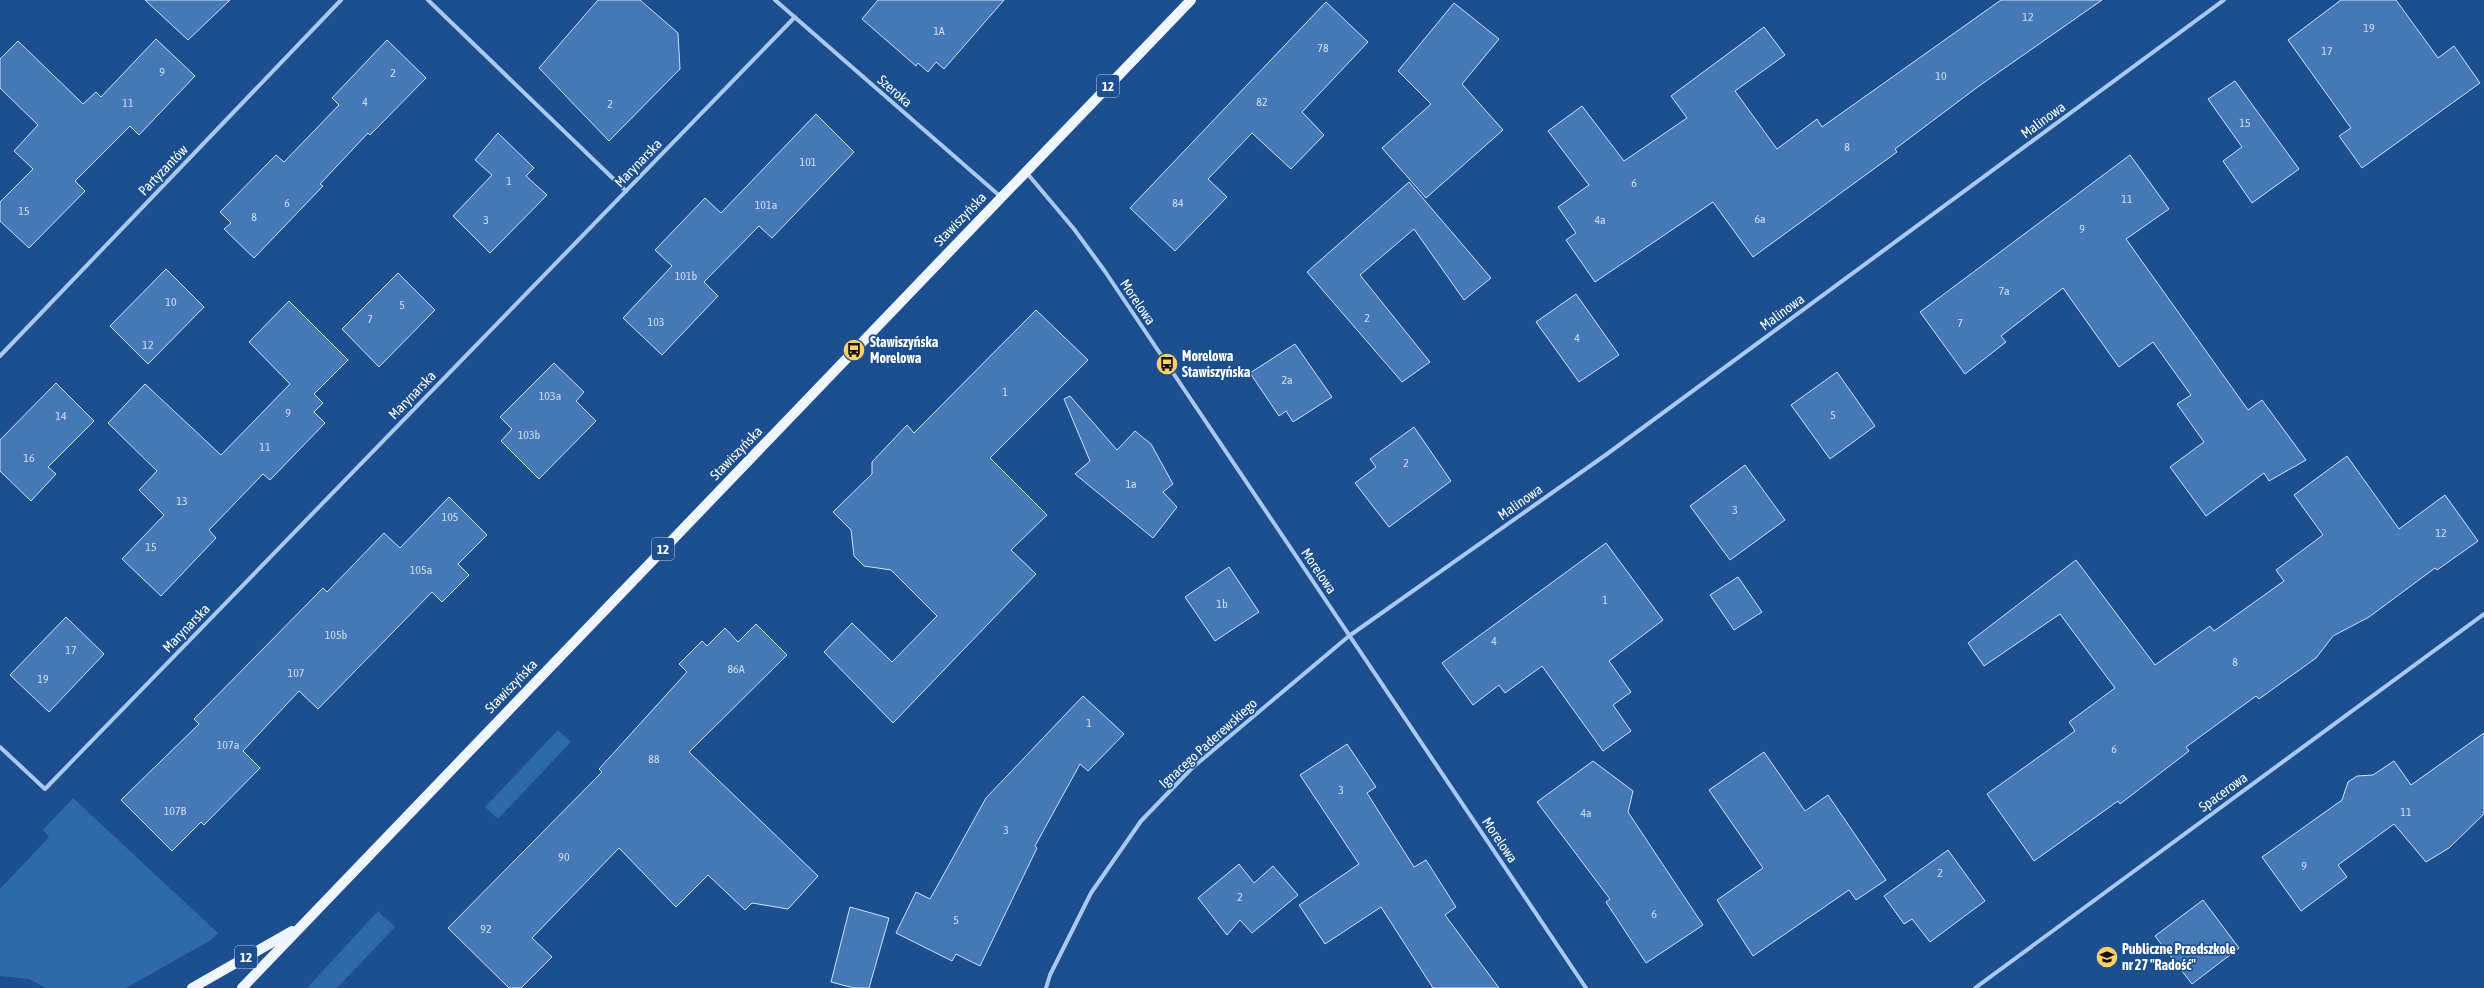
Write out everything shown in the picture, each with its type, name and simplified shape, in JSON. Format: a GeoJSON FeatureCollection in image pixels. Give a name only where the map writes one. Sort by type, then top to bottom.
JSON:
{"type":"FeatureCollection","features":[{"type":"Feature","properties":{"kind":"main road","name":"Stawiszyńska"},"geometry":{"type":"LineString","coordinates":[[300,926],[1191,0]]}},
{"type":"Feature","properties":{"kind":"main road","name":"12"},"geometry":{"type":"LineString","coordinates":[[192,988],[300,926]]}},
{"type":"Feature","properties":{"kind":"main road","name":"12"},"geometry":{"type":"LineString","coordinates":[[242,988],[300,926]]}},
{"type":"Feature","properties":{"kind":"street","name":"Partyzantów"},"geometry":{"type":"LineString","coordinates":[[0,356],[341,0]]}},
{"type":"Feature","properties":{"kind":"street"},"geometry":{"type":"LineString","coordinates":[[428,0],[626,191]]}},
{"type":"Feature","properties":{"kind":"street","name":"Szeroka"},"geometry":{"type":"LineString","coordinates":[[775,0],[1001,198]]}},
{"type":"Feature","properties":{"kind":"street","name":"Malinowa"},"geometry":{"type":"LineString","coordinates":[[1349,636],[1607,454],[2224,0]]}},
{"type":"Feature","properties":{"kind":"street","name":"Marynarska"},"geometry":{"type":"LineString","coordinates":[[0,747],[45,789],[795,18]]}},
{"type":"Feature","properties":{"kind":"street","name":"Morelowa"},"geometry":{"type":"LineString","coordinates":[[1025,172],[1074,229],[1104,270],[1586,988]]}},
{"type":"Feature","properties":{"kind":"street","name":"Spacerowa"},"geometry":{"type":"LineString","coordinates":[[1975,988],[2484,614]]}},
{"type":"Feature","properties":{"kind":"street","name":"Ignacego Paderewskiego"},"geometry":{"type":"LineString","coordinates":[[1046,988],[1050,975],[1091,893],[1140,821],[1192,768],[1349,636]]}},
{"type":"Feature","properties":{"kind":"shaded area"},"geometry":{"type":"Polygon","coordinates":[[[558,730],[571,742],[498,819],[485,807],[558,730]]]}},
{"type":"Feature","properties":{"kind":"shaded area"},"geometry":{"type":"Polygon","coordinates":[[[73,798],[218,933],[211,940],[126,988],[46,988],[29,979],[0,976],[0,889],[49,837],[43,830],[73,798]]]}},
{"type":"Feature","properties":{"kind":"shaded area"},"geometry":{"type":"Polygon","coordinates":[[[378,911],[395,927],[337,988],[307,988],[378,911]]]}},
{"type":"Feature","properties":{"kind":"building"},"geometry":{"type":"Polygon","coordinates":[[[145,0],[230,0],[188,40],[145,0]]]}},
{"type":"Feature","properties":{"kind":"building"},"geometry":{"type":"Polygon","coordinates":[[[598,0],[640,0],[678,33],[680,69],[609,141],[539,68],[598,0]]]}},
{"type":"Feature","properties":{"kind":"building"},"geometry":{"type":"Polygon","coordinates":[[[878,0],[1004,0],[944,69],[936,62],[928,72],[918,63],[916,66],[862,19],[878,0]]]}},
{"type":"Feature","properties":{"kind":"building"},"geometry":{"type":"Polygon","coordinates":[[[2001,0],[2102,0],[1979,86],[1895,149],[1897,152],[1753,257],[1713,202],[1595,282],[1566,240],[1576,233],[1558,207],[1589,185],[1548,131],[1582,106],[1624,161],[1687,118],[1671,96],[1764,27],[1785,55],[1735,91],[1777,149],[1817,119],[1822,127],[2001,0]]]}},
{"type":"Feature","properties":{"kind":"building"},"geometry":{"type":"Polygon","coordinates":[[[2341,0],[2396,0],[2438,58],[2454,46],[2480,83],[2362,168],[2339,136],[2351,128],[2288,40],[2341,0]]]}},
{"type":"Feature","properties":{"kind":"building"},"geometry":{"type":"Polygon","coordinates":[[[1326,2],[1368,42],[1302,112],[1324,135],[1291,169],[1252,133],[1208,179],[1227,197],[1175,251],[1130,208],[1326,2]]]}},
{"type":"Feature","properties":{"kind":"building"},"geometry":{"type":"Polygon","coordinates":[[[1454,3],[1499,39],[1462,84],[1503,130],[1426,198],[1382,148],[1431,104],[1398,71],[1454,3]]]}},
{"type":"Feature","properties":{"kind":"building"},"geometry":{"type":"Polygon","coordinates":[[[156,39],[195,76],[139,135],[130,126],[75,181],[85,191],[29,248],[0,221],[0,202],[33,169],[14,151],[38,125],[0,88],[0,59],[18,41],[83,104],[96,92],[101,97],[156,39]]]}},
{"type":"Feature","properties":{"kind":"building"},"geometry":{"type":"Polygon","coordinates":[[[387,40],[426,78],[370,135],[368,133],[320,184],[323,186],[254,258],[224,229],[231,223],[220,212],[276,155],[284,162],[339,105],[332,98],[387,40]]]}},
{"type":"Feature","properties":{"kind":"building"},"geometry":{"type":"Polygon","coordinates":[[[2235,81],[2299,169],[2252,203],[2223,161],[2242,147],[2208,99],[2235,81]]]}},
{"type":"Feature","properties":{"kind":"building"},"geometry":{"type":"Polygon","coordinates":[[[816,114],[854,152],[772,238],[759,226],[704,282],[718,296],[662,355],[623,318],[672,266],[655,250],[705,198],[721,213],[816,114]]]}},
{"type":"Feature","properties":{"kind":"building"},"geometry":{"type":"Polygon","coordinates":[[[498,133],[534,168],[526,176],[547,195],[490,253],[453,216],[492,175],[475,160],[498,133]]]}},
{"type":"Feature","properties":{"kind":"building"},"geometry":{"type":"Polygon","coordinates":[[[2130,155],[2169,209],[2126,239],[2248,410],[2262,400],[2306,460],[2269,481],[2264,473],[2206,516],[2170,467],[2204,442],[2177,404],[2191,395],[2153,342],[2119,367],[2063,288],[2001,336],[2006,342],[1965,374],[1920,312],[2130,155]]]}},
{"type":"Feature","properties":{"kind":"building"},"geometry":{"type":"Polygon","coordinates":[[[1409,182],[1491,278],[1464,300],[1414,229],[1360,275],[1430,362],[1402,382],[1307,272],[1409,182]]]}},
{"type":"Feature","properties":{"kind":"building"},"geometry":{"type":"Polygon","coordinates":[[[166,269],[204,307],[148,364],[110,326],[166,269]]]}},
{"type":"Feature","properties":{"kind":"building"},"geometry":{"type":"Polygon","coordinates":[[[398,273],[435,310],[379,367],[342,329],[398,273]]]}},
{"type":"Feature","properties":{"kind":"building"},"geometry":{"type":"Polygon","coordinates":[[[1576,294],[1619,355],[1579,382],[1536,322],[1576,294]]]}},
{"type":"Feature","properties":{"kind":"building"},"geometry":{"type":"Polygon","coordinates":[[[289,301],[348,360],[314,394],[323,403],[314,412],[325,423],[270,480],[263,474],[209,530],[216,538],[161,596],[122,559],[164,515],[139,490],[157,471],[108,423],[145,384],[221,455],[290,384],[249,342],[289,301]]]}},
{"type":"Feature","properties":{"kind":"building"},"geometry":{"type":"Polygon","coordinates":[[[1036,310],[1088,360],[990,458],[1047,515],[1011,550],[1036,574],[893,723],[824,652],[852,623],[892,662],[937,616],[891,570],[864,566],[854,556],[851,530],[833,512],[872,474],[872,462],[907,425],[914,433],[1036,310]]]}},
{"type":"Feature","properties":{"kind":"building"},"geometry":{"type":"Polygon","coordinates":[[[1295,344],[1332,397],[1293,422],[1286,411],[1279,416],[1250,373],[1295,344]]]}},
{"type":"Feature","properties":{"kind":"building"},"geometry":{"type":"Polygon","coordinates":[[[554,363],[584,392],[576,401],[596,421],[539,479],[501,441],[512,429],[500,417],[554,363]]]}},
{"type":"Feature","properties":{"kind":"building"},"geometry":{"type":"Polygon","coordinates":[[[1837,372],[1875,426],[1830,459],[1791,405],[1837,372]]]}},
{"type":"Feature","properties":{"kind":"building"},"geometry":{"type":"Polygon","coordinates":[[[56,383],[94,421],[48,467],[56,474],[31,501],[0,471],[0,440],[56,383]]]}},
{"type":"Feature","properties":{"kind":"building"},"geometry":{"type":"Polygon","coordinates":[[[1070,396],[1117,450],[1135,431],[1151,444],[1173,484],[1163,492],[1177,507],[1153,538],[1075,474],[1090,461],[1064,399],[1070,396]]]}},
{"type":"Feature","properties":{"kind":"building"},"geometry":{"type":"Polygon","coordinates":[[[1414,427],[1451,481],[1389,527],[1355,483],[1376,467],[1370,459],[1414,427]]]}},
{"type":"Feature","properties":{"kind":"building"},"geometry":{"type":"Polygon","coordinates":[[[2347,456],[2399,529],[2445,495],[2478,541],[2437,570],[2435,568],[2369,617],[2333,636],[2316,658],[2259,699],[2256,696],[2186,747],[2189,751],[2120,804],[2118,801],[2034,861],[1987,794],[2075,731],[2069,722],[2115,688],[2060,614],[1984,666],[1968,643],[2076,560],[2155,665],[2210,626],[2214,631],[2284,581],[2276,570],[2323,535],[2294,495],[2347,456]]]}},
{"type":"Feature","properties":{"kind":"building"},"geometry":{"type":"Polygon","coordinates":[[[1745,465],[1785,520],[1730,560],[1690,506],[1745,465]]]}},
{"type":"Feature","properties":{"kind":"building"},"geometry":{"type":"Polygon","coordinates":[[[449,497],[487,535],[458,564],[469,575],[442,602],[432,592],[318,709],[299,691],[243,751],[260,768],[204,825],[201,822],[172,851],[121,800],[199,724],[194,719],[323,588],[327,592],[384,533],[400,548],[449,497]]]}},
{"type":"Feature","properties":{"kind":"building"},"geometry":{"type":"Polygon","coordinates":[[[1606,543],[1663,620],[1609,661],[1631,692],[1613,705],[1631,731],[1603,751],[1542,666],[1505,693],[1499,685],[1473,705],[1442,663],[1606,543]]]}},
{"type":"Feature","properties":{"kind":"building"},"geometry":{"type":"Polygon","coordinates":[[[1229,567],[1259,612],[1215,641],[1185,597],[1229,567]]]}},
{"type":"Feature","properties":{"kind":"building"},"geometry":{"type":"Polygon","coordinates":[[[1738,577],[1762,612],[1734,630],[1710,595],[1738,577]]]}},
{"type":"Feature","properties":{"kind":"building"},"geometry":{"type":"Polygon","coordinates":[[[66,617],[104,654],[49,712],[10,675],[66,617]]]}},
{"type":"Feature","properties":{"kind":"building"},"geometry":{"type":"Polygon","coordinates":[[[756,624],[787,655],[689,752],[818,876],[788,909],[752,903],[745,910],[708,875],[676,907],[619,848],[532,938],[552,957],[521,988],[509,988],[448,928],[602,772],[599,769],[687,672],[679,664],[702,641],[707,646],[725,628],[738,642],[756,624]]]}},
{"type":"Feature","properties":{"kind":"building"},"geometry":{"type":"Polygon","coordinates":[[[1083,696],[1124,734],[1088,771],[1080,764],[1035,846],[1037,848],[980,966],[956,954],[952,961],[896,933],[916,892],[930,899],[986,798],[1083,696]]]}},
{"type":"Feature","properties":{"kind":"building"},"geometry":{"type":"Polygon","coordinates":[[[2484,733],[2484,814],[2449,848],[2426,862],[2394,824],[2338,865],[2347,877],[2301,911],[2262,857],[2342,800],[2348,782],[2357,776],[2373,775],[2394,761],[2411,785],[2484,733]]]}},
{"type":"Feature","properties":{"kind":"building"},"geometry":{"type":"Polygon","coordinates":[[[1347,744],[1376,787],[1367,793],[1414,867],[1426,860],[1456,907],[1445,915],[1499,988],[1433,988],[1381,907],[1325,944],[1299,905],[1359,864],[1300,775],[1347,744]]]}},
{"type":"Feature","properties":{"kind":"building"},"geometry":{"type":"Polygon","coordinates":[[[1764,752],[1805,811],[1828,795],[1886,880],[1856,900],[1849,890],[1753,956],[1717,900],[1763,868],[1709,790],[1764,752]]]}},
{"type":"Feature","properties":{"kind":"building"},"geometry":{"type":"Polygon","coordinates":[[[1593,761],[1633,791],[1628,812],[1703,925],[1646,963],[1606,902],[1610,899],[1537,802],[1593,761]]]}},
{"type":"Feature","properties":{"kind":"building"},"geometry":{"type":"Polygon","coordinates":[[[1948,850],[1985,901],[1930,942],[1912,919],[1904,924],[1884,896],[1948,850]]]}},
{"type":"Feature","properties":{"kind":"building"},"geometry":{"type":"Polygon","coordinates":[[[1239,864],[1254,883],[1273,866],[1298,895],[1252,933],[1240,920],[1227,935],[1198,898],[1239,864]]]}},
{"type":"Feature","properties":{"kind":"building"},"geometry":{"type":"Polygon","coordinates":[[[2203,900],[2239,948],[2192,984],[2155,936],[2203,900]]]}},
{"type":"Feature","properties":{"kind":"building"},"geometry":{"type":"Polygon","coordinates":[[[850,907],[889,918],[869,988],[854,988],[831,982],[850,907]]]}},
{"type":"Feature","properties":{"kind":"place","name":"Stawiszyńska Morelowa"},"geometry":{"type":"Point","coordinates":[854,350]}},
{"type":"Feature","properties":{"kind":"place","name":"Morelowa Stawiszyńska"},"geometry":{"type":"Point","coordinates":[1167,364]}},
{"type":"Feature","properties":{"kind":"place","name":"Publiczne Przedszkole nr 27 \"Radość\""},"geometry":{"type":"Point","coordinates":[2107,957]}}]}
